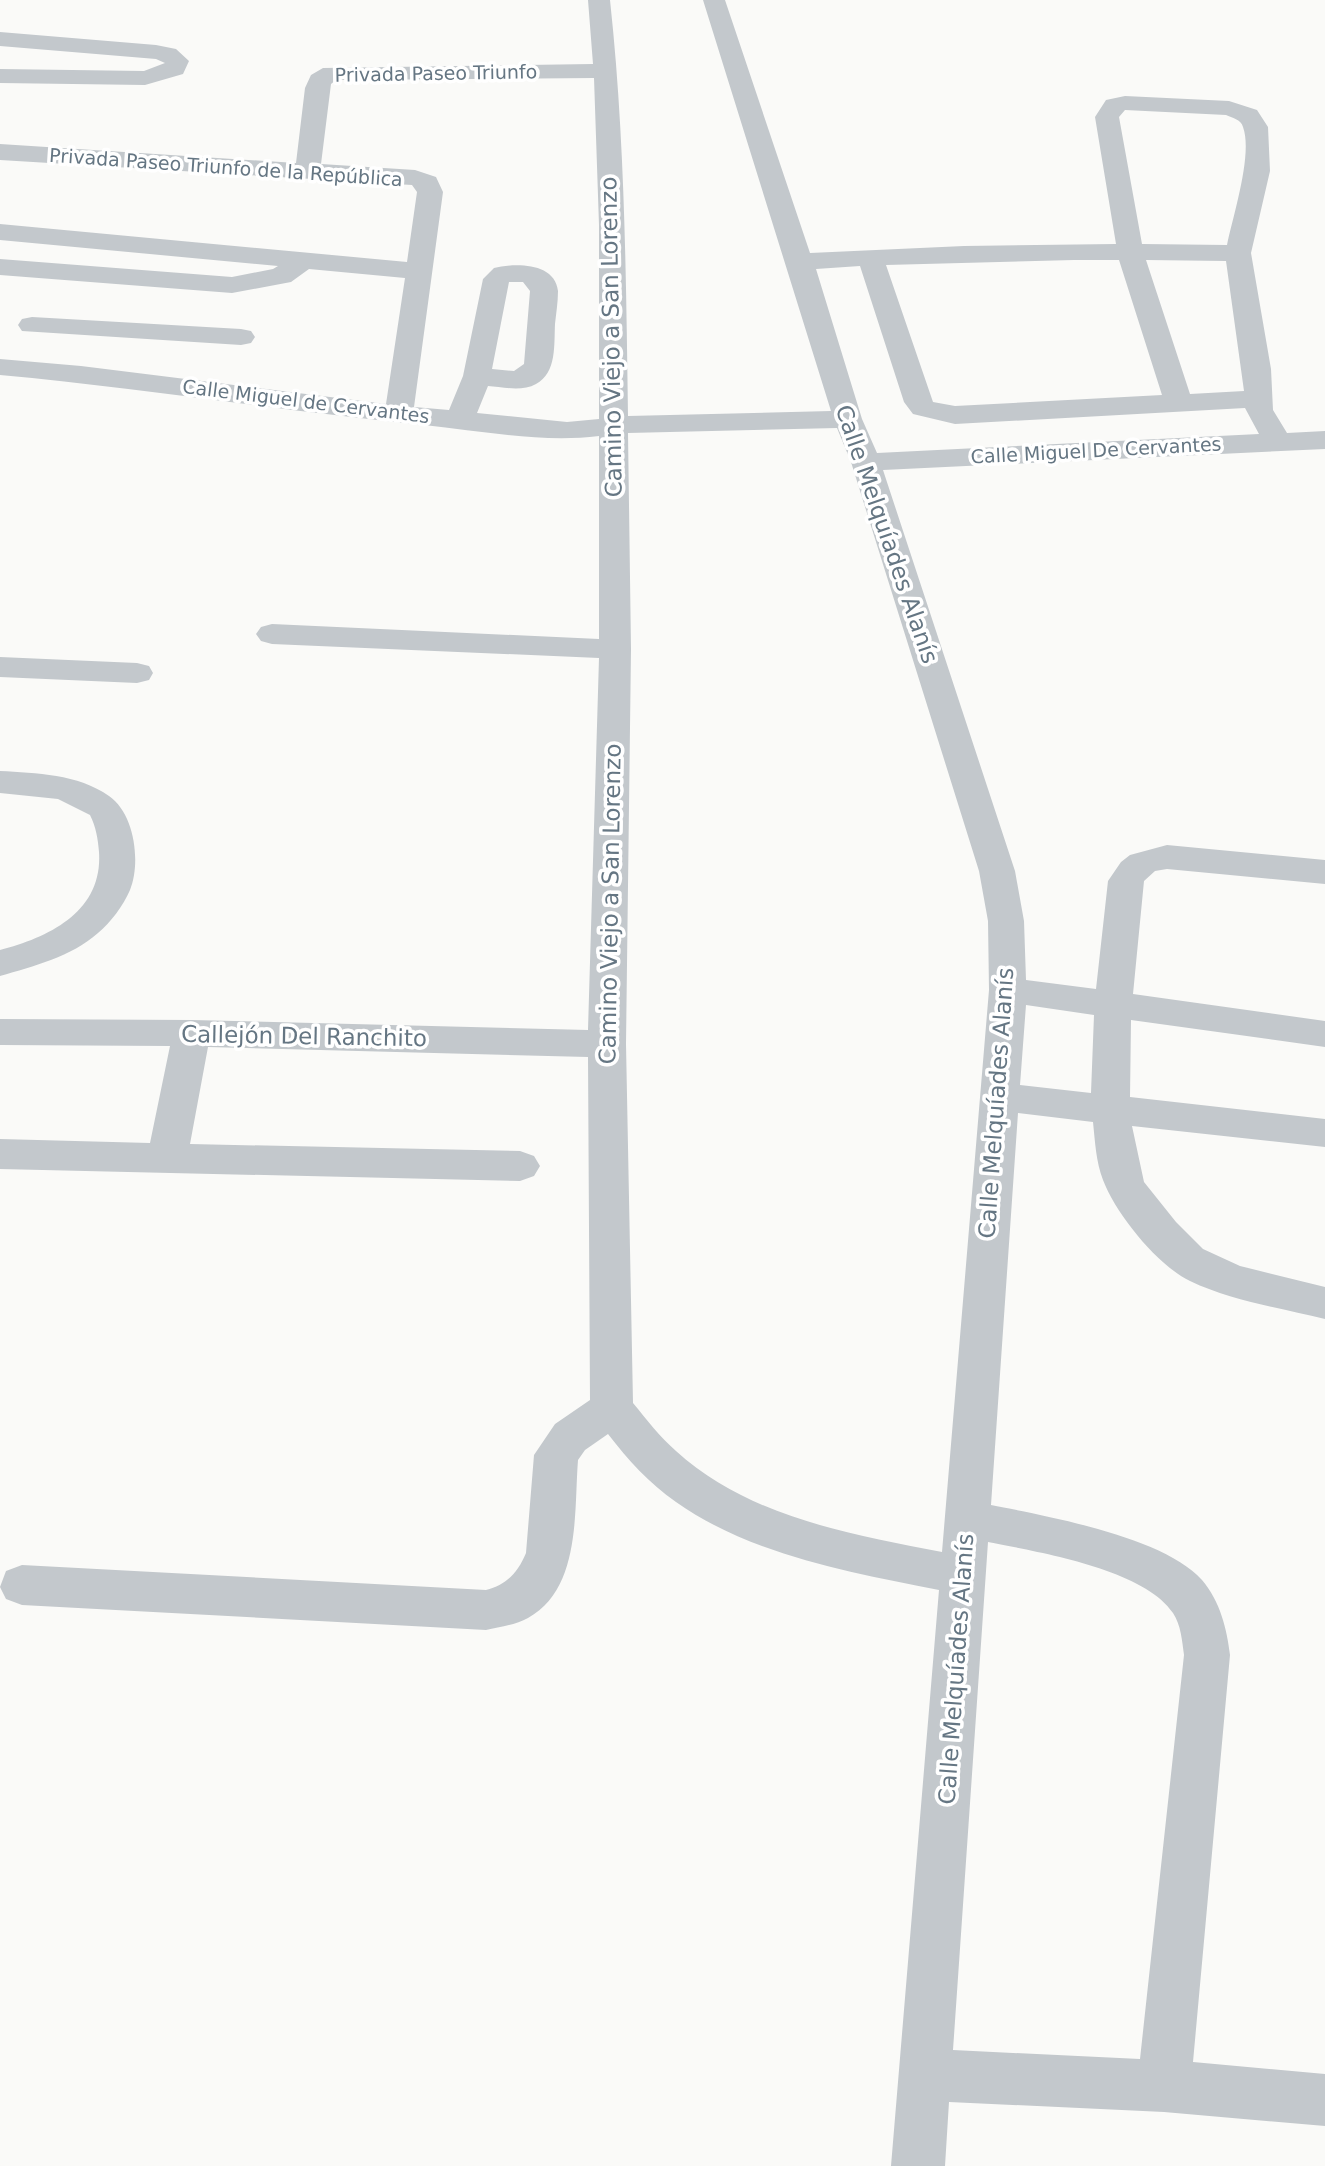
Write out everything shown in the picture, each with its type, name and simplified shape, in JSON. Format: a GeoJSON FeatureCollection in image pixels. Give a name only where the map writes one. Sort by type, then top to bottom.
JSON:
{"type":"FeatureCollection","features":[{"type":"Feature","properties":{"kind":"street","name":"Camino Viejo a San Lorenzo"},"geometry":{"type":"LineString","coordinates":[[599,0],[606,71],[612,225],[615,649],[607,1044],[612,1408]]}},
{"type":"Feature","properties":{"kind":"street","name":"Calle Melquíades Alanís"},"geometry":{"type":"LineString","coordinates":[[714,0],[997,871],[1006,920],[1008,990],[918,2166]]}},
{"type":"Feature","properties":{"kind":"street"},"geometry":{"type":"LineString","coordinates":[[0,39],[156,52],[168,54],[177,61],[175,69],[145,78],[0,76]]}},
{"type":"Feature","properties":{"kind":"street","name":"Privada Paseo Triunfo"},"geometry":{"type":"LineString","coordinates":[[307,173],[317,88],[320,80],[331,73],[606,71]]}},
{"type":"Feature","properties":{"kind":"street"},"geometry":{"type":"LineString","coordinates":[[1179,403],[1130,251],[1107,117],[1115,105],[1142,103],[1229,108],[1240,110],[1253,121],[1258,141],[1257,171],[1238,253],[1257,369],[1259,411],[1277,441]]}},
{"type":"Feature","properties":{"kind":"street","name":"Privada Paseo Triunfo de la República"},"geometry":{"type":"LineString","coordinates":[[0,152],[415,178],[427,182],[430,192],[399,414]]}},
{"type":"Feature","properties":{"kind":"street"},"geometry":{"type":"LineString","coordinates":[[0,232],[420,271]]}},
{"type":"Feature","properties":{"kind":"street"},"geometry":{"type":"LineString","coordinates":[[94,275],[116,243]]}},
{"type":"Feature","properties":{"kind":"street"},"geometry":{"type":"LineString","coordinates":[[800,262],[870,257],[1130,251],[1238,253]]}},
{"type":"Feature","properties":{"kind":"street"},"geometry":{"type":"LineString","coordinates":[[870,257],[918,402],[923,408],[955,415],[1258,399]]}},
{"type":"Feature","properties":{"kind":"street"},"geometry":{"type":"LineString","coordinates":[[0,267],[232,285],[281,276],[305,260]]}},
{"type":"Feature","properties":{"kind":"street"},"geometry":{"type":"LineString","coordinates":[[32,325],[241,337]]}},
{"type":"Feature","properties":{"kind":"street"},"geometry":{"type":"LineString","coordinates":[[80,374],[100,331]]}},
{"type":"Feature","properties":{"kind":"street","name":"Calle Miguel de Cervantes"},"geometry":{"type":"LineString","coordinates":[[0,367],[566,431],[612,425],[848,419]]}},
{"type":"Feature","properties":{"kind":"street"},"geometry":{"type":"LineString","coordinates":[[460,420],[470,400],[477,376]]}},
{"type":"Feature","properties":{"kind":"street","name":"Calle Miguel De Cervantes"},"geometry":{"type":"LineString","coordinates":[[866,462],[1325,440]]}},
{"type":"Feature","properties":{"kind":"street"},"geometry":{"type":"LineString","coordinates":[[272,634],[615,649]]}},
{"type":"Feature","properties":{"kind":"street"},"geometry":{"type":"LineString","coordinates":[[0,667],[137,673]]}},
{"type":"Feature","properties":{"kind":"street"},"geometry":{"type":"LineString","coordinates":[[0,782],[53,784],[99,805],[113,826],[120,859],[112,891],[94,920],[60,944],[0,963]]}},
{"type":"Feature","properties":{"kind":"street"},"geometry":{"type":"LineString","coordinates":[[1325,872],[1167,857],[1149,859],[1132,869],[1126,881],[1109,1107],[1123,1180],[1163,1237],[1189,1261],[1223,1276],[1325,1303]]}},
{"type":"Feature","properties":{"kind":"street"},"geometry":{"type":"LineString","coordinates":[[1008,990],[1325,1034]]}},
{"type":"Feature","properties":{"kind":"street","name":"Callejón Del Ranchito"},"geometry":{"type":"LineString","coordinates":[[0,1032],[191,1033],[607,1044]]}},
{"type":"Feature","properties":{"kind":"street"},"geometry":{"type":"LineString","coordinates":[[167,1158],[191,1033]]}},
{"type":"Feature","properties":{"kind":"street"},"geometry":{"type":"LineString","coordinates":[[998,1097],[1109,1107],[1325,1133]]}},
{"type":"Feature","properties":{"kind":"street"},"geometry":{"type":"LineString","coordinates":[[0,1154],[520,1166]]}},
{"type":"Feature","properties":{"kind":"street"},"geometry":{"type":"LineString","coordinates":[[22,1585],[486,1610],[512,1604],[530,1589],[541,1573],[549,1553],[556,1455],[570,1437],[612,1408],[661,1465],[705,1498],[769,1528],[831,1548],[963,1575]]}},
{"type":"Feature","properties":{"kind":"street"},"geometry":{"type":"LineString","coordinates":[[967,1519],[1045,1535],[1157,1570],[1184,1592],[1203,1624],[1207,1655],[1164,2086]]}},
{"type":"Feature","properties":{"kind":"street"},"geometry":{"type":"LineString","coordinates":[[926,2075],[1164,2086],[1325,2100]]}}]}
